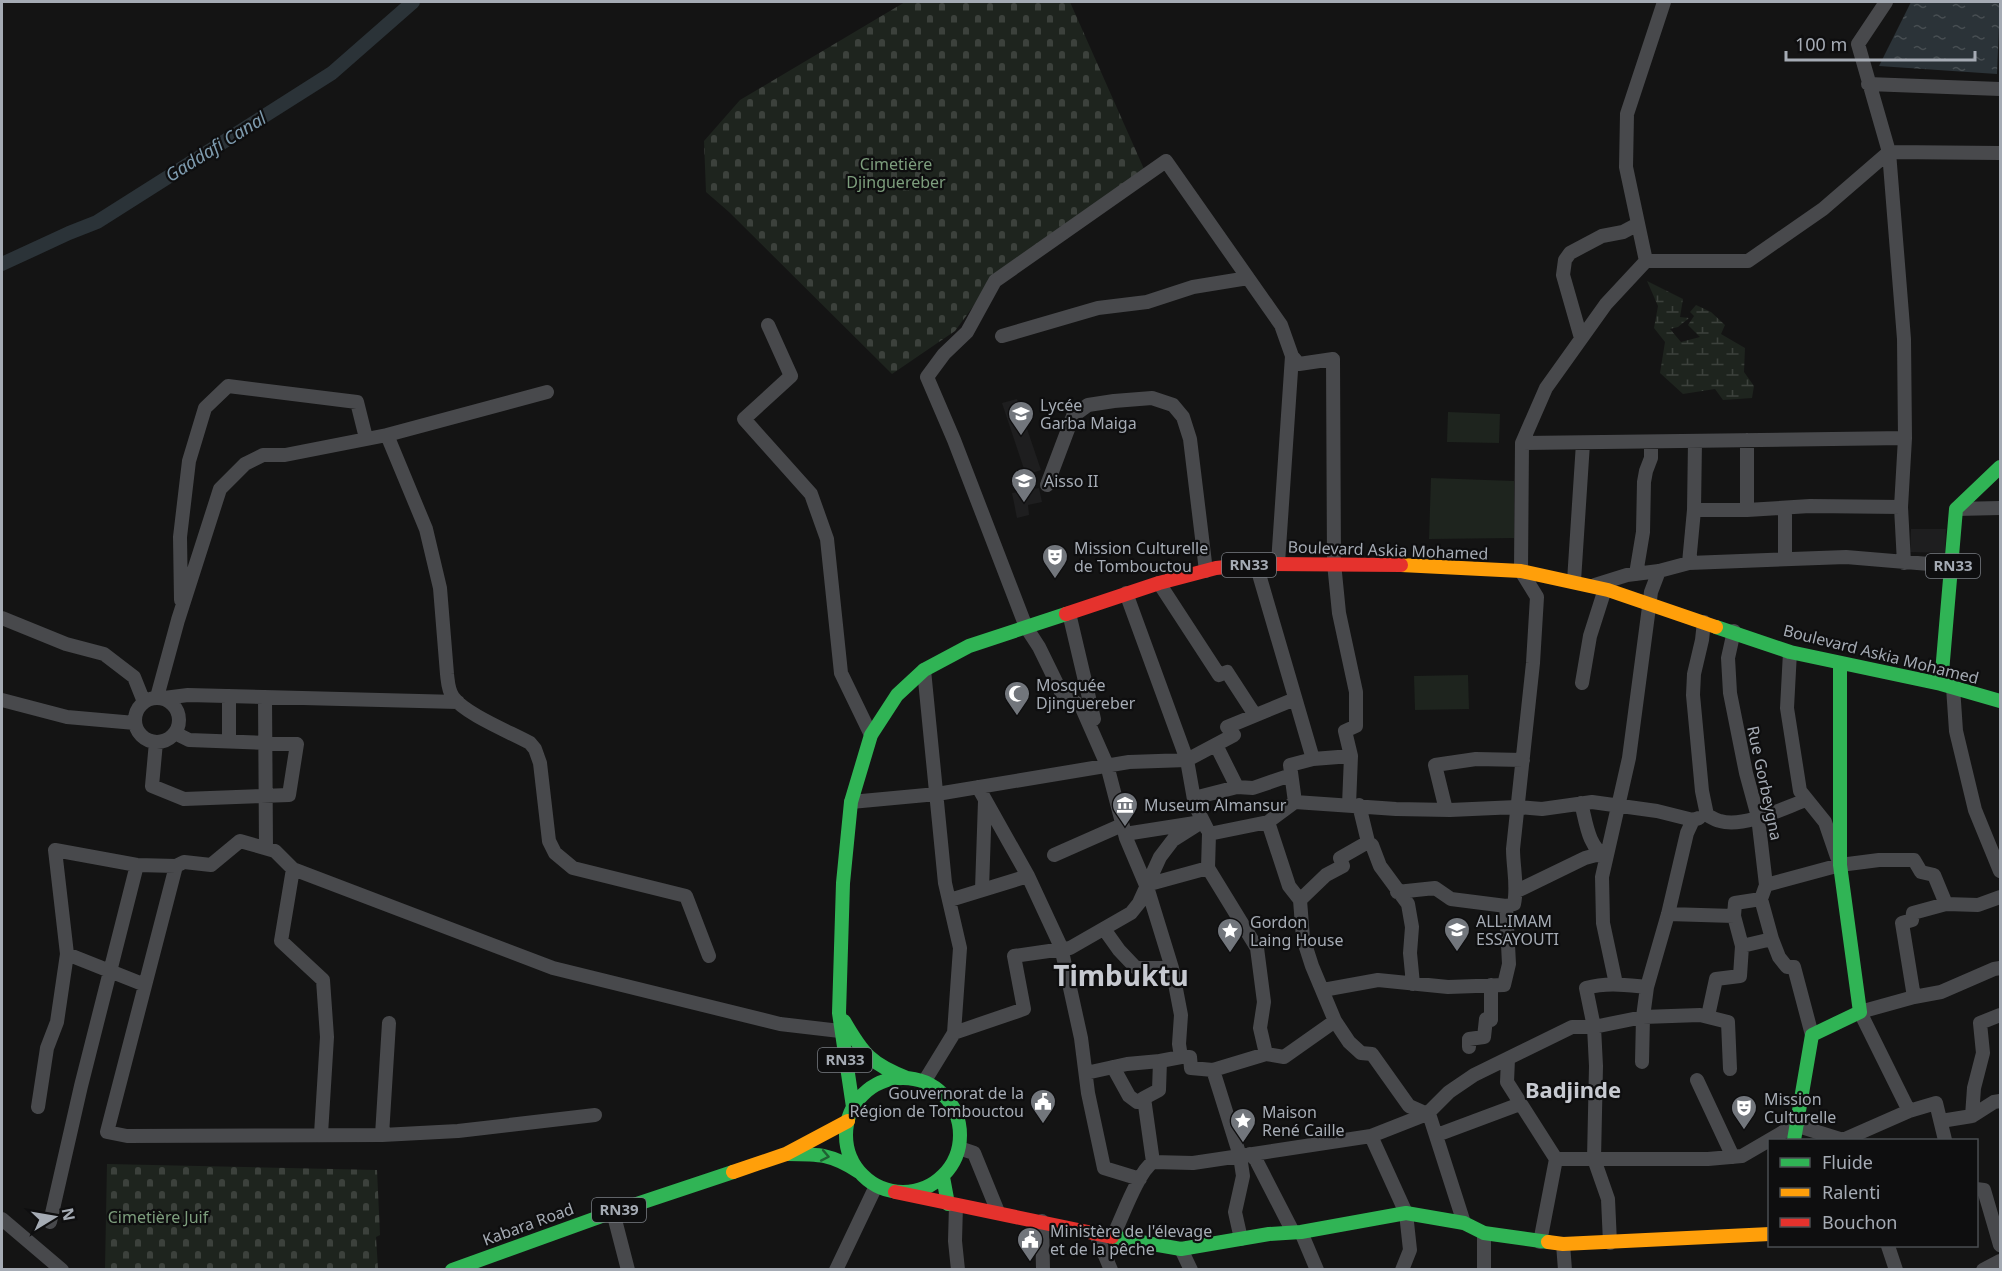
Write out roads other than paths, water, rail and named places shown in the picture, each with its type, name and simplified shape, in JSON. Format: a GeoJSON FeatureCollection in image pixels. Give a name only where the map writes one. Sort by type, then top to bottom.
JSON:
{"type":"FeatureCollection","features":[{"type":"Feature","properties":{"kind":"main road"},"geometry":{"type":"LineString","coordinates":[[1956,509],[2001,466]]}},
{"type":"Feature","properties":{"kind":"main road","name":"RN33"},"geometry":{"type":"LineString","coordinates":[[1947,686],[1956,509]]}},
{"type":"Feature","properties":{"kind":"main road","name":"Boulevard Askia Mohamed"},"geometry":{"type":"LineString","coordinates":[[839,1013],[843,883],[851,802],[871,735],[897,695],[924,669],[969,646],[1159,583],[1206,571],[1278,563],[1446,566],[1521,572],[1599,587],[1734,631],[1790,652],[1947,686],[2001,701]]}},
{"type":"Feature","properties":{"kind":"main road"},"geometry":{"type":"LineString","coordinates":[[1794,1139],[1812,1035],[1860,1012],[1840,865],[1840,663]]}},
{"type":"Feature","properties":{"kind":"main road"},"geometry":{"type":"LineString","coordinates":[[839,1013],[861,1051],[880,1067],[924,1082],[938,1090],[950,1101],[957,1116],[960,1132],[959,1148],[953,1164],[943,1177],[929,1187],[912,1192],[895,1192]]}},
{"type":"Feature","properties":{"kind":"main road","name":"RN33"},"geometry":{"type":"LineString","coordinates":[[839,1013],[853,1107]]}},
{"type":"Feature","properties":{"kind":"main road"},"geometry":{"type":"LineString","coordinates":[[859,1172],[850,1157],[846,1139],[848,1121],[853,1107],[863,1094],[876,1085],[891,1079],[908,1078]]}},
{"type":"Feature","properties":{"kind":"main road"},"geometry":{"type":"LineString","coordinates":[[786,1154],[848,1121]]}},
{"type":"Feature","properties":{"kind":"main road"},"geometry":{"type":"LineString","coordinates":[[786,1154],[811,1154],[838,1159],[876,1186],[895,1192],[1096,1234],[1181,1249],[1406,1213],[1464,1223],[1484,1233],[1563,1244],[1768,1234]]}},
{"type":"Feature","properties":{"kind":"main road","name":"Kabara Road"},"geometry":{"type":"LineString","coordinates":[[452,1269],[479,1265],[613,1212],[786,1154]]}},
{"type":"Feature","properties":{"kind":"main road"},"geometry":{"type":"LineString","coordinates":[[943,1177],[952,1204]]}},
{"type":"Feature","properties":{"kind":"street"},"geometry":{"type":"LineString","coordinates":[[1646,261],[1626,167],[1627,114],[1664,2]]}},
{"type":"Feature","properties":{"kind":"street"},"geometry":{"type":"LineString","coordinates":[[1886,2],[1858,44],[1889,152],[1904,339],[1905,438],[1901,507],[1904,563]]}},
{"type":"Feature","properties":{"kind":"street"},"geometry":{"type":"LineString","coordinates":[[1868,84],[2001,89]]}},
{"type":"Feature","properties":{"kind":"street"},"geometry":{"type":"LineString","coordinates":[[1397,892],[1436,888],[1451,899],[1506,906],[1514,904],[1516,891],[1513,849],[1533,663],[1537,597],[1521,572],[1522,443],[1546,388],[1606,304],[1646,261],[1748,261],[1823,209],[1889,152],[2001,153]]}},
{"type":"Feature","properties":{"kind":"street"},"geometry":{"type":"LineString","coordinates":[[1105,760],[1081,706],[1062,694],[1039,647],[1026,627],[954,440],[927,377],[944,354],[967,332],[995,281],[1166,161],[1281,326],[1292,356],[1299,364],[1333,359],[1334,563],[1339,613],[1356,692],[1356,726],[1346,731],[1351,756],[1354,805],[1380,866],[1408,904],[1412,927],[1410,952],[1413,984]]}},
{"type":"Feature","properties":{"kind":"street"},"geometry":{"type":"LineString","coordinates":[[1581,338],[1563,275],[1565,260],[1570,253],[1602,236],[1623,232],[1638,224]]}},
{"type":"Feature","properties":{"kind":"street"},"geometry":{"type":"LineString","coordinates":[[1002,336],[1098,308],[1147,302],[1193,287],[1248,278]]}},
{"type":"Feature","properties":{"kind":"street"},"geometry":{"type":"LineString","coordinates":[[768,325],[791,376],[744,419],[811,494],[826,539],[841,673],[871,735]]}},
{"type":"Feature","properties":{"kind":"street"},"geometry":{"type":"LineString","coordinates":[[1278,563],[1292,356]]}},
{"type":"Feature","properties":{"kind":"street"},"geometry":{"type":"LineString","coordinates":[[181,611],[180,537],[189,461],[205,408],[228,386],[357,402],[366,438]]}},
{"type":"Feature","properties":{"kind":"street"},"geometry":{"type":"LineString","coordinates":[[155,699],[220,489],[245,464],[263,455],[285,455],[387,435],[547,392]]}},
{"type":"Feature","properties":{"kind":"street"},"geometry":{"type":"LineString","coordinates":[[1047,485],[1073,416],[1088,405],[1152,399],[1173,405],[1183,417],[1190,439],[1206,571]]}},
{"type":"Feature","properties":{"kind":"street"},"geometry":{"type":"LineString","coordinates":[[387,435],[426,529],[440,588],[449,688],[454,698],[469,710],[530,742],[535,749],[540,763],[549,841],[555,854],[573,868],[686,896],[709,956]]}},
{"type":"Feature","properties":{"kind":"street"},"geometry":{"type":"LineString","coordinates":[[1522,443],[1905,438]]}},
{"type":"Feature","properties":{"kind":"street"},"geometry":{"type":"LineString","coordinates":[[1747,440],[1747,510]]}},
{"type":"Feature","properties":{"kind":"street"},"geometry":{"type":"LineString","coordinates":[[1689,563],[1694,510],[1695,441]]}},
{"type":"Feature","properties":{"kind":"street"},"geometry":{"type":"LineString","coordinates":[[1636,574],[1643,532],[1644,482],[1651,458],[1651,442]]}},
{"type":"Feature","properties":{"kind":"street"},"geometry":{"type":"LineString","coordinates":[[1574,581],[1582,443]]}},
{"type":"Feature","properties":{"kind":"street"},"geometry":{"type":"LineString","coordinates":[[1694,510],[1747,510],[1810,506],[1901,507]]}},
{"type":"Feature","properties":{"kind":"street"},"geometry":{"type":"LineString","coordinates":[[1785,508],[1785,558]]}},
{"type":"Feature","properties":{"kind":"street"},"geometry":{"type":"LineString","coordinates":[[1956,509],[2001,508]]}},
{"type":"Feature","properties":{"kind":"street"},"geometry":{"type":"LineString","coordinates":[[1582,682],[1599,587],[1636,574],[1689,563],[1785,558],[1846,557],[1953,566]]}},
{"type":"Feature","properties":{"kind":"street"},"geometry":{"type":"LineString","coordinates":[[1256,564],[1313,759]]}},
{"type":"Feature","properties":{"kind":"street"},"geometry":{"type":"LineString","coordinates":[[1616,984],[1603,923],[1602,877],[1629,758],[1650,592],[1659,571]]}},
{"type":"Feature","properties":{"kind":"street"},"geometry":{"type":"LineString","coordinates":[[1159,583],[1219,675],[1227,672],[1255,716]]}},
{"type":"Feature","properties":{"kind":"street"},"geometry":{"type":"LineString","coordinates":[[1126,593],[1187,760],[1195,806],[1206,827],[1208,868],[1257,948],[1264,1002],[1260,1028],[1266,1054]]}},
{"type":"Feature","properties":{"kind":"street"},"geometry":{"type":"LineString","coordinates":[[1069,613],[1124,829],[1146,885],[1172,968],[1181,1014],[1179,1044],[1181,1057]]}},
{"type":"Feature","properties":{"kind":"street"},"geometry":{"type":"LineString","coordinates":[[2,618],[66,644],[104,654],[134,677],[155,699],[176,707],[180,720],[175,733],[163,741],[156,742],[142,736],[135,723],[139,708],[155,699],[188,695],[458,702]]}},
{"type":"Feature","properties":{"kind":"street"},"geometry":{"type":"LineString","coordinates":[[1704,621],[1694,674],[1693,695],[1702,791],[1707,815]]}},
{"type":"Feature","properties":{"kind":"street","name":"Rue Gorbeygna"},"geometry":{"type":"LineString","coordinates":[[1734,631],[1728,658],[1730,693],[1746,773],[1758,817],[1766,885],[1761,899]]}},
{"type":"Feature","properties":{"kind":"street"},"geometry":{"type":"LineString","coordinates":[[1790,652],[1787,708],[1800,791],[1825,822],[1840,865]]}},
{"type":"Feature","properties":{"kind":"street"},"geometry":{"type":"LineString","coordinates":[[924,669],[945,883],[960,948],[954,1033],[924,1082]]}},
{"type":"Feature","properties":{"kind":"street"},"geometry":{"type":"LineString","coordinates":[[1947,686],[1975,810],[2001,871]]}},
{"type":"Feature","properties":{"kind":"street"},"geometry":{"type":"LineString","coordinates":[[229,696],[229,741]]}},
{"type":"Feature","properties":{"kind":"street"},"geometry":{"type":"LineString","coordinates":[[265,697],[266,848]]}},
{"type":"Feature","properties":{"kind":"street"},"geometry":{"type":"LineString","coordinates":[[851,802],[937,794],[1105,760],[1129,762],[1187,760],[1234,735],[1227,727],[1295,699]]}},
{"type":"Feature","properties":{"kind":"street"},"geometry":{"type":"LineString","coordinates":[[2,700],[68,717],[135,723]]}},
{"type":"Feature","properties":{"kind":"street"},"geometry":{"type":"LineString","coordinates":[[156,742],[152,786],[162,792],[184,799],[289,795],[297,744],[189,740],[175,733]]}},
{"type":"Feature","properties":{"kind":"street"},"geometry":{"type":"LineString","coordinates":[[1216,745],[1237,787]]}},
{"type":"Feature","properties":{"kind":"street"},"geometry":{"type":"LineString","coordinates":[[1295,802],[1290,765],[1313,759],[1351,756]]}},
{"type":"Feature","properties":{"kind":"street"},"geometry":{"type":"LineString","coordinates":[[1446,810],[1435,765],[1476,759],[1523,760]]}},
{"type":"Feature","properties":{"kind":"street"},"geometry":{"type":"LineString","coordinates":[[1194,798],[1237,787],[1253,788],[1291,775]]}},
{"type":"Feature","properties":{"kind":"street"},"geometry":{"type":"LineString","coordinates":[[978,787],[1028,876],[1062,950],[1081,1038],[1104,1168],[1140,1179]]}},
{"type":"Feature","properties":{"kind":"street"},"geometry":{"type":"LineString","coordinates":[[982,889],[985,800]]}},
{"type":"Feature","properties":{"kind":"street"},"geometry":{"type":"LineString","coordinates":[[1641,1062],[1647,987],[1668,914],[1687,833],[1693,820],[1707,815],[1730,823],[1758,817],[1806,800]]}},
{"type":"Feature","properties":{"kind":"street"},"geometry":{"type":"LineString","coordinates":[[1054,855],[1124,829],[1206,827],[1268,822],[1295,802],[1446,810],[1517,807],[1542,809],[1592,802],[1617,804],[1693,820]]}},
{"type":"Feature","properties":{"kind":"street"},"geometry":{"type":"LineString","coordinates":[[1581,803],[1592,842],[1598,852],[1606,856]]}},
{"type":"Feature","properties":{"kind":"street"},"geometry":{"type":"LineString","coordinates":[[1268,822],[1289,886],[1300,900],[1303,938],[1335,1021],[1349,1042],[1361,1053],[1372,1054],[1409,1106],[1427,1114],[1437,1135],[1464,1223]]}},
{"type":"Feature","properties":{"kind":"street"},"geometry":{"type":"LineString","coordinates":[[954,1033],[1024,1009],[1014,956],[1062,950],[1082,942],[1131,913],[1139,903],[1160,857],[1173,840],[1206,827]]}},
{"type":"Feature","properties":{"kind":"street"},"geometry":{"type":"LineString","coordinates":[[38,1107],[47,1048],[57,1022],[67,954],[55,850],[138,865],[176,866],[184,862],[211,865],[240,841],[275,851],[293,869],[554,968],[780,1024],[840,1031]]}},
{"type":"Feature","properties":{"kind":"street"},"geometry":{"type":"LineString","coordinates":[[1300,900],[1326,875],[1342,866],[1340,858],[1368,842]]}},
{"type":"Feature","properties":{"kind":"street"},"geometry":{"type":"LineString","coordinates":[[1516,891],[1585,858],[1596,855],[1606,856]]}},
{"type":"Feature","properties":{"kind":"street"},"geometry":{"type":"LineString","coordinates":[[1766,885],[1840,865],[1879,860],[1914,860],[1921,872],[1934,875],[1946,904]]}},
{"type":"Feature","properties":{"kind":"street"},"geometry":{"type":"LineString","coordinates":[[50,1222],[81,1086],[138,865]]}},
{"type":"Feature","properties":{"kind":"street"},"geometry":{"type":"LineString","coordinates":[[176,866],[108,1132],[127,1136],[382,1135],[458,1131],[595,1115]]}},
{"type":"Feature","properties":{"kind":"street"},"geometry":{"type":"LineString","coordinates":[[1146,885],[1208,868]]}},
{"type":"Feature","properties":{"kind":"street"},"geometry":{"type":"LineString","coordinates":[[293,869],[281,941],[323,980],[327,1037],[321,1134]]}},
{"type":"Feature","properties":{"kind":"street"},"geometry":{"type":"LineString","coordinates":[[950,900],[1028,876]]}},
{"type":"Feature","properties":{"kind":"street"},"geometry":{"type":"LineString","coordinates":[[1914,996],[1902,923],[1912,920],[1913,913],[1946,904],[1978,905],[2001,897]]}},
{"type":"Feature","properties":{"kind":"street"},"geometry":{"type":"LineString","coordinates":[[1708,1016],[1716,979],[1740,976],[1742,946],[1734,915],[1735,903],[1761,899],[1779,957],[1786,967],[1794,967],[1812,1035]]}},
{"type":"Feature","properties":{"kind":"street"},"geometry":{"type":"LineString","coordinates":[[1323,990],[1378,980],[1448,987],[1504,985],[1509,964],[1506,906]]}},
{"type":"Feature","properties":{"kind":"street"},"geometry":{"type":"LineString","coordinates":[[1668,914],[1734,915]]}},
{"type":"Feature","properties":{"kind":"street"},"geometry":{"type":"LineString","coordinates":[[1104,929],[1136,968],[1172,968]]}},
{"type":"Feature","properties":{"kind":"street"},"geometry":{"type":"LineString","coordinates":[[1742,946],[1772,939]]}},
{"type":"Feature","properties":{"kind":"street"},"geometry":{"type":"LineString","coordinates":[[67,954],[145,985]]}},
{"type":"Feature","properties":{"kind":"street"},"geometry":{"type":"LineString","coordinates":[[1909,1111],[1860,1012],[1914,996],[1941,992],[2001,968]]}},
{"type":"Feature","properties":{"kind":"street"},"geometry":{"type":"LineString","coordinates":[[1610,1243],[1608,1199],[1594,1158],[1596,1066],[1594,1027],[1586,988],[1616,984],[1647,987]]}},
{"type":"Feature","properties":{"kind":"street"},"geometry":{"type":"LineString","coordinates":[[1470,1047],[1469,1040],[1484,1037],[1486,1019],[1491,1020],[1491,985]]}},
{"type":"Feature","properties":{"kind":"street"},"geometry":{"type":"LineString","coordinates":[[1972,1116],[1974,1088],[1983,1053],[1980,1023],[2001,1015]]}},
{"type":"Feature","properties":{"kind":"street"},"geometry":{"type":"LineString","coordinates":[[1113,1236],[1140,1179],[1153,1162],[1193,1163],[1371,1136],[1427,1114],[1449,1092],[1474,1075],[1572,1027],[1594,1027],[1643,1017],[1708,1016],[1728,1022],[1730,1068]]}},
{"type":"Feature","properties":{"kind":"street"},"geometry":{"type":"LineString","coordinates":[[1086,1073],[1127,1064],[1181,1057],[1190,1057],[1191,1068],[1213,1070],[1266,1054],[1284,1057],[1335,1021]]}},
{"type":"Feature","properties":{"kind":"street"},"geometry":{"type":"LineString","coordinates":[[382,1135],[389,1023]]}},
{"type":"Feature","properties":{"kind":"street"},"geometry":{"type":"LineString","coordinates":[[1508,1059],[1507,1082],[1556,1159],[1540,1242]]}},
{"type":"Feature","properties":{"kind":"street"},"geometry":{"type":"LineString","coordinates":[[1113,1067],[1129,1096],[1137,1102],[1159,1090],[1160,1061]]}},
{"type":"Feature","properties":{"kind":"street"},"geometry":{"type":"LineString","coordinates":[[1213,1070],[1245,1155],[1235,1212],[1241,1239]]}},
{"type":"Feature","properties":{"kind":"street"},"geometry":{"type":"LineString","coordinates":[[1697,1080],[1733,1157]]}},
{"type":"Feature","properties":{"kind":"street"},"geometry":{"type":"LineString","coordinates":[[1144,1098],[1153,1162]]}},
{"type":"Feature","properties":{"kind":"street"},"geometry":{"type":"LineString","coordinates":[[1941,1121],[1972,1116],[1994,1102],[2001,1101]]}},
{"type":"Feature","properties":{"kind":"street"},"geometry":{"type":"LineString","coordinates":[[1845,1139],[1909,1111],[1936,1103],[1945,1139]]}},
{"type":"Feature","properties":{"kind":"street"},"geometry":{"type":"LineString","coordinates":[[1437,1135],[1520,1104]]}},
{"type":"Feature","properties":{"kind":"street"},"geometry":{"type":"LineString","coordinates":[[1771,1139],[1795,1125],[1840,1139]]}},
{"type":"Feature","properties":{"kind":"street"},"geometry":{"type":"LineString","coordinates":[[1371,1136],[1406,1213],[1410,1250],[1402,1269]]}},
{"type":"Feature","properties":{"kind":"street"},"geometry":{"type":"LineString","coordinates":[[1556,1159],[1733,1157],[1742,1156],[1768,1141]]}},
{"type":"Feature","properties":{"kind":"street"},"geometry":{"type":"LineString","coordinates":[[959,1148],[974,1152],[998,1212]]}},
{"type":"Feature","properties":{"kind":"street"},"geometry":{"type":"LineString","coordinates":[[1245,1155],[1256,1160],[1317,1269]]}},
{"type":"Feature","properties":{"kind":"street"},"geometry":{"type":"LineString","coordinates":[[836,1269],[876,1186]]}},
{"type":"Feature","properties":{"kind":"street"},"geometry":{"type":"LineString","coordinates":[[1978,1190],[1984,1190],[2001,1245]]}},
{"type":"Feature","properties":{"kind":"street"},"geometry":{"type":"LineString","coordinates":[[952,1204],[958,1269]]}},
{"type":"Feature","properties":{"kind":"street"},"geometry":{"type":"LineString","coordinates":[[613,1212],[628,1269]]}},
{"type":"Feature","properties":{"kind":"street"},"geometry":{"type":"LineString","coordinates":[[2,1219],[62,1269]]}},
{"type":"Feature","properties":{"kind":"street"},"geometry":{"type":"LineString","coordinates":[[1042,1221],[1043,1269]]}},
{"type":"Feature","properties":{"kind":"street"},"geometry":{"type":"LineString","coordinates":[[1484,1233],[1484,1269]]}},
{"type":"Feature","properties":{"kind":"street"},"geometry":{"type":"LineString","coordinates":[[1096,1234],[1111,1269]]}},
{"type":"Feature","properties":{"kind":"street"},"geometry":{"type":"LineString","coordinates":[[1563,1244],[1565,1269]]}},
{"type":"Feature","properties":{"kind":"street"},"geometry":{"type":"LineString","coordinates":[[1889,1247],[1896,1269]]}},
{"type":"Feature","properties":{"kind":"street"},"geometry":{"type":"LineString","coordinates":[[1181,1249],[1191,1269]]}},
{"type":"Feature","properties":{"kind":"street"},"geometry":{"type":"LineString","coordinates":[[1983,1269],[2001,1261]]}},
{"type":"Feature","properties":{"kind":"water"},"geometry":{"type":"Polygon","coordinates":[[[1911,2],[2000,2],[1997,74],[1879,66],[1911,2]]]}},
{"type":"Feature","properties":{"kind":"waterway","name":"Gaddafi Canal"},"geometry":{"type":"LineString","coordinates":[[2,264],[97,222],[332,73],[413,2]]}},
{"type":"Feature","properties":{"kind":"place","name":"Lycée Garba Maiga"},"geometry":{"type":"Point","coordinates":[1021,437]}},
{"type":"Feature","properties":{"kind":"place","name":"Aisso II"},"geometry":{"type":"Point","coordinates":[1024,504]}},
{"type":"Feature","properties":{"kind":"place","name":"Mission Culturelle de Tombouctou"},"geometry":{"type":"Point","coordinates":[1055,580]}},
{"type":"Feature","properties":{"kind":"place","name":"Mosquée Djinguereber"},"geometry":{"type":"Point","coordinates":[1017,717]}},
{"type":"Feature","properties":{"kind":"place","name":"Museum Almansur"},"geometry":{"type":"Point","coordinates":[1125,828]}},
{"type":"Feature","properties":{"kind":"place","name":"ALL.IMAM ESSAYOUTI"},"geometry":{"type":"Point","coordinates":[1457,953]}},
{"type":"Feature","properties":{"kind":"place","name":"Gordon Laing House"},"geometry":{"type":"Point","coordinates":[1230,954]}},
{"type":"Feature","properties":{"kind":"place","name":"Gouvernorat de la Région de Tombouctou"},"geometry":{"type":"Point","coordinates":[1043,1125]}},
{"type":"Feature","properties":{"kind":"place","name":"Mission Culturelle"},"geometry":{"type":"Point","coordinates":[1744,1131]}},
{"type":"Feature","properties":{"kind":"place","name":"Maison René Caille"},"geometry":{"type":"Point","coordinates":[1243,1144]}},
{"type":"Feature","properties":{"kind":"place","name":"Ministère de l'élevage et de la pêche"},"geometry":{"type":"Point","coordinates":[1030,1263]}},
{"type":"Feature","properties":{"kind":"district","name":"Timbuktu"},"geometry":{"type":"Point","coordinates":[1121,976]}},
{"type":"Feature","properties":{"kind":"district","name":"Badjinde"},"geometry":{"type":"Point","coordinates":[1573,1090]}},
{"type":"Feature","properties":{"kind":"park label","name":"Cimetière Djinguereber"},"geometry":{"type":"Point","coordinates":[896,173]}},
{"type":"Feature","properties":{"kind":"park label","name":"Cimetière Juif"},"geometry":{"type":"Point","coordinates":[158,1217]}}]}
